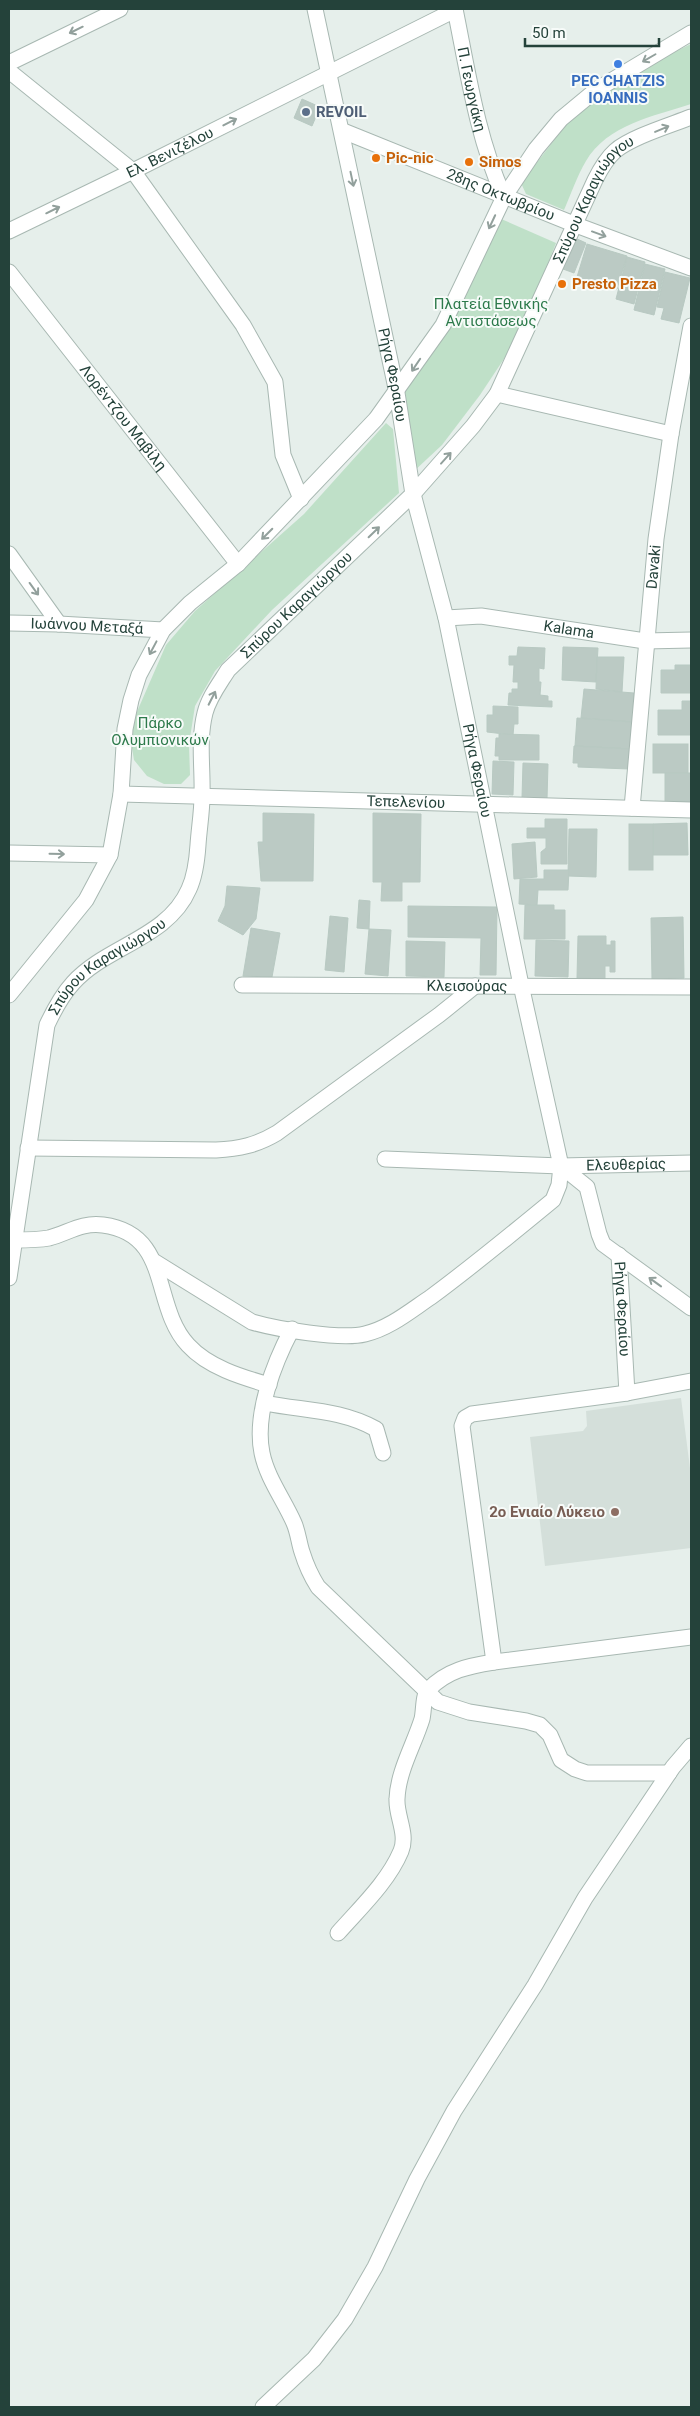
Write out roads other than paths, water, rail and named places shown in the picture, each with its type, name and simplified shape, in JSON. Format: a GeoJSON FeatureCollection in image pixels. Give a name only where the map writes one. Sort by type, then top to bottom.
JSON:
{"type":"FeatureCollection","features":[{"type":"Feature","properties":{"kind":"street"},"geometry":{"type":"LineString","coordinates":[[9,63],[120,9]]}},
{"type":"Feature","properties":{"kind":"street"},"geometry":{"type":"LineString","coordinates":[[316,9],[343,131]]}},
{"type":"Feature","properties":{"kind":"street","name":"Ελ. Βενιζέλου"},"geometry":{"type":"LineString","coordinates":[[9,230],[134,171],[455,9]]}},
{"type":"Feature","properties":{"kind":"street","name":"Π. Γεωργάκη"},"geometry":{"type":"LineString","coordinates":[[455,9],[481,136],[504,197]]}},
{"type":"Feature","properties":{"kind":"street"},"geometry":{"type":"LineString","coordinates":[[9,995],[86,900],[110,855],[121,794],[124,729],[139,675],[163,630],[190,604],[238,564],[376,419],[397,392],[443,325],[504,197],[536,149],[574,108],[618,75],[691,33]]}},
{"type":"Feature","properties":{"kind":"street"},"geometry":{"type":"LineString","coordinates":[[9,72],[134,171],[243,325],[270,370],[278,395],[283,455],[301,499]]}},
{"type":"Feature","properties":{"kind":"street","name":"Σπύρου Καραγιώργου"},"geometry":{"type":"LineString","coordinates":[[9,1278],[47,1025],[58,1004],[74,982],[92,967],[152,930],[180,905],[190,888],[196,862],[202,797],[202,726],[212,696],[228,670],[413,494],[473,426],[497,394],[599,172],[615,151],[691,117]]}},
{"type":"Feature","properties":{"kind":"street","name":"28ης Οκτωβρίου"},"geometry":{"type":"LineString","coordinates":[[343,131],[504,197],[691,268]]}},
{"type":"Feature","properties":{"kind":"street","name":"Ρήγα Φεραίου"},"geometry":{"type":"LineString","coordinates":[[343,131],[397,392],[413,494],[446,618],[486,803],[521,985],[561,1166],[587,1187],[599,1234],[604,1244],[618,1256],[627,1393]]}},
{"type":"Feature","properties":{"kind":"street","name":"Λορέντζου Μαβίλη"},"geometry":{"type":"LineString","coordinates":[[9,272],[238,564]]}},
{"type":"Feature","properties":{"kind":"street","name":"Davaki"},"geometry":{"type":"LineString","coordinates":[[632,808],[645,641],[656,540],[671,434],[691,326]]}},
{"type":"Feature","properties":{"kind":"street"},"geometry":{"type":"LineString","coordinates":[[497,394],[671,434]]}},
{"type":"Feature","properties":{"kind":"street"},"geometry":{"type":"LineString","coordinates":[[9,554],[58,624]]}},
{"type":"Feature","properties":{"kind":"street","name":"Kalama"},"geometry":{"type":"LineString","coordinates":[[446,618],[480,616],[645,641],[691,640]]}},
{"type":"Feature","properties":{"kind":"street","name":"Ιωάννου Μεταξά"},"geometry":{"type":"LineString","coordinates":[[9,623],[163,630]]}},
{"type":"Feature","properties":{"kind":"street","name":"Τεπελενίου"},"geometry":{"type":"LineString","coordinates":[[121,794],[691,810]]}},
{"type":"Feature","properties":{"kind":"street"},"geometry":{"type":"LineString","coordinates":[[9,852],[110,855]]}},
{"type":"Feature","properties":{"kind":"street","name":"Κλεισούρας"},"geometry":{"type":"LineString","coordinates":[[242,985],[691,987]]}},
{"type":"Feature","properties":{"kind":"street"},"geometry":{"type":"LineString","coordinates":[[28,1148],[216,1150],[253,1145],[277,1133],[439,1016],[475,986]]}},
{"type":"Feature","properties":{"kind":"street","name":"Ελευθερίας"},"geometry":{"type":"LineString","coordinates":[[386,1159],[561,1166],[691,1163]]}},
{"type":"Feature","properties":{"kind":"street"},"geometry":{"type":"LineString","coordinates":[[155,1262],[252,1322],[268,1327],[344,1336],[364,1334],[381,1329],[459,1277],[553,1200],[559,1185],[561,1166]]}},
{"type":"Feature","properties":{"kind":"street"},"geometry":{"type":"LineString","coordinates":[[14,1240],[48,1238],[76,1226],[88,1224],[121,1228],[144,1245],[155,1262],[171,1318],[187,1344],[200,1356],[222,1368],[269,1385]]}},
{"type":"Feature","properties":{"kind":"street"},"geometry":{"type":"LineString","coordinates":[[618,1256],[691,1308]]}},
{"type":"Feature","properties":{"kind":"street"},"geometry":{"type":"LineString","coordinates":[[292,1329],[277,1357],[269,1385],[260,1434],[262,1454],[294,1524],[308,1570],[318,1587],[438,1702],[469,1712],[540,1725],[550,1736],[561,1760],[575,1769],[588,1773],[669,1773]]}},
{"type":"Feature","properties":{"kind":"street"},"geometry":{"type":"LineString","coordinates":[[494,1662],[462,1426],[465,1418],[472,1414],[627,1393],[691,1382]]}},
{"type":"Feature","properties":{"kind":"street"},"geometry":{"type":"LineString","coordinates":[[265,1403],[309,1408],[357,1418],[376,1429],[383,1453]]}},
{"type":"Feature","properties":{"kind":"street"},"geometry":{"type":"LineString","coordinates":[[338,1933],[380,1884],[401,1852],[404,1840],[397,1807],[398,1788],[420,1724],[426,1691],[454,1670],[494,1662],[691,1637]]}},
{"type":"Feature","properties":{"kind":"street"},"geometry":{"type":"LineString","coordinates":[[263,2407],[314,2359],[345,2320],[375,2267],[405,2202],[444,2128],[535,1985],[585,1898],[669,1773],[691,1746]]}},
{"type":"Feature","properties":{"kind":"place","name":"PEC CHATZIS IOANNIS"},"geometry":{"type":"Point","coordinates":[618,64]}},
{"type":"Feature","properties":{"kind":"place","name":"REVOIL"},"geometry":{"type":"Point","coordinates":[306,112]}},
{"type":"Feature","properties":{"kind":"place","name":"Pic-nic"},"geometry":{"type":"Point","coordinates":[376,158]}},
{"type":"Feature","properties":{"kind":"place","name":"Simos"},"geometry":{"type":"Point","coordinates":[469,162]}},
{"type":"Feature","properties":{"kind":"place","name":"Presto Pizza"},"geometry":{"type":"Point","coordinates":[562,284]}},
{"type":"Feature","properties":{"kind":"place","name":"2ο Ενιαίο Λύκειο"},"geometry":{"type":"Point","coordinates":[615,1512]}},
{"type":"Feature","properties":{"kind":"park label","name":"Πλατεία Εθνικής Αντιστάσεως"},"geometry":{"type":"Point","coordinates":[491,312]}},
{"type":"Feature","properties":{"kind":"park label","name":"Πάρκο Ολυμπιονικών"},"geometry":{"type":"Point","coordinates":[160,732]}}]}
